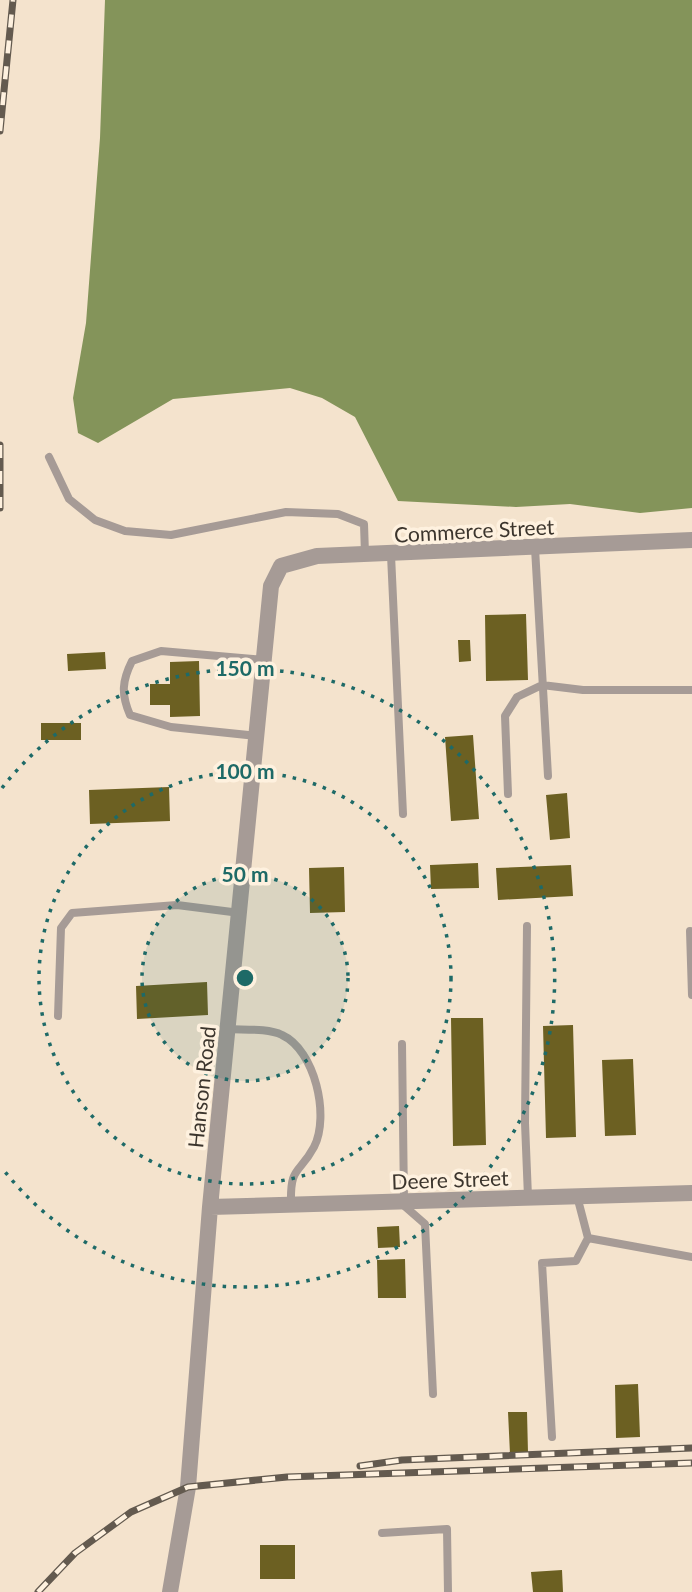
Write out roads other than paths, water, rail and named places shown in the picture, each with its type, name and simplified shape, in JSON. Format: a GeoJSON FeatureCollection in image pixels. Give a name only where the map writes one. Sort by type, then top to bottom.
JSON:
{"type":"FeatureCollection","features":[{"type":"Feature","properties":{"kind":"street","name":"Commerce Street"},"geometry":{"type":"LineString","coordinates":[[271,586],[281,566],[317,556],[391,555],[692,540]]}},
{"type":"Feature","properties":{"kind":"street","name":"Hanson Road"},"geometry":{"type":"LineString","coordinates":[[170,1592],[188,1487],[210,1207],[271,586]]}},
{"type":"Feature","properties":{"kind":"street","name":"Deere Street"},"geometry":{"type":"LineString","coordinates":[[210,1207],[692,1193]]}},
{"type":"Feature","properties":{"kind":"lane"},"geometry":{"type":"LineString","coordinates":[[49,457],[69,499],[95,520],[125,531],[171,535],[286,512],[338,514],[364,524],[365,555]]}},
{"type":"Feature","properties":{"kind":"lane"},"geometry":{"type":"LineString","coordinates":[[536,548],[548,776]]}},
{"type":"Feature","properties":{"kind":"lane"},"geometry":{"type":"LineString","coordinates":[[391,555],[403,814]]}},
{"type":"Feature","properties":{"kind":"lane"},"geometry":{"type":"LineString","coordinates":[[257,736],[171,727],[130,715],[123,700],[122,679],[132,660],[161,651],[264,660]]}},
{"type":"Feature","properties":{"kind":"lane"},"geometry":{"type":"LineString","coordinates":[[508,794],[505,716],[517,697],[542,685],[583,690],[692,690]]}},
{"type":"Feature","properties":{"kind":"lane"},"geometry":{"type":"LineString","coordinates":[[58,1016],[61,928],[72,913],[177,905],[240,913]]}},
{"type":"Feature","properties":{"kind":"lane"},"geometry":{"type":"LineString","coordinates":[[527,926],[525,1123],[528,1198]]}},
{"type":"Feature","properties":{"kind":"lane"},"geometry":{"type":"LineString","coordinates":[[690,931],[692,995]]}},
{"type":"Feature","properties":{"kind":"lane"},"geometry":{"type":"LineString","coordinates":[[228,1029],[282,1034],[305,1056],[317,1084],[321,1116],[314,1146],[290,1179],[291,1205]]}},
{"type":"Feature","properties":{"kind":"lane"},"geometry":{"type":"LineString","coordinates":[[402,1044],[402,1201],[425,1224],[433,1394]]}},
{"type":"Feature","properties":{"kind":"lane"},"geometry":{"type":"LineString","coordinates":[[552,1437],[542,1263],[576,1261],[588,1238],[577,1196]]}},
{"type":"Feature","properties":{"kind":"lane"},"geometry":{"type":"LineString","coordinates":[[588,1238],[692,1257]]}},
{"type":"Feature","properties":{"kind":"lane"},"geometry":{"type":"LineString","coordinates":[[382,1533],[447,1529],[448,1592]]}},
{"type":"Feature","properties":{"kind":"railway"},"geometry":{"type":"LineString","coordinates":[[0,131],[13,0]]}},
{"type":"Feature","properties":{"kind":"railway"},"geometry":{"type":"LineString","coordinates":[[0,445],[0,508]]}},
{"type":"Feature","properties":{"kind":"railway"},"geometry":{"type":"LineString","coordinates":[[360,1466],[402,1460],[692,1448]]}},
{"type":"Feature","properties":{"kind":"railway"},"geometry":{"type":"LineString","coordinates":[[38,1592],[75,1553],[131,1512],[188,1487],[287,1477],[692,1463]]}}]}
